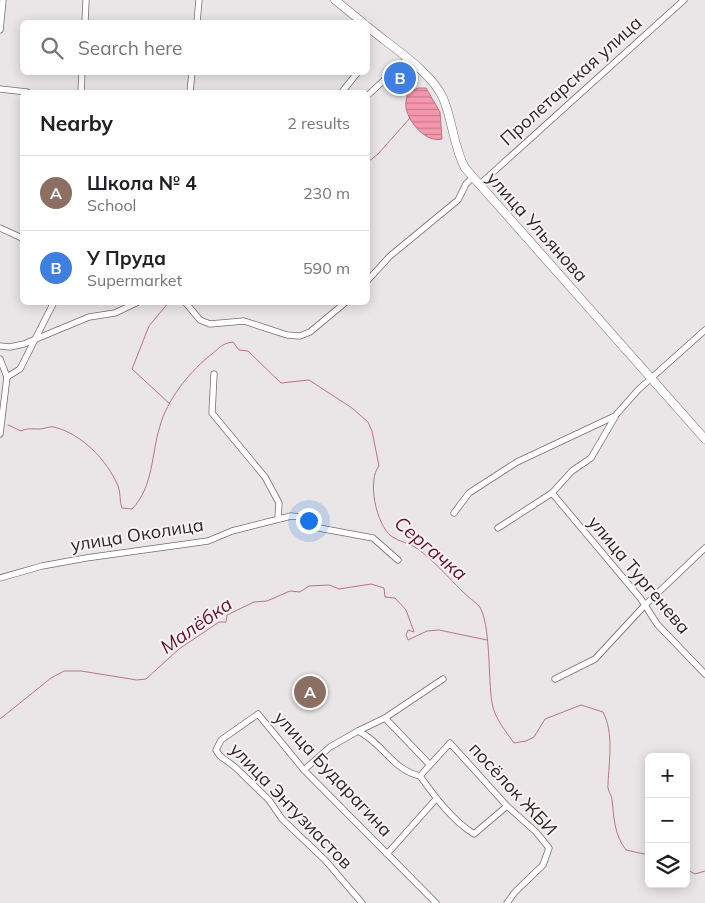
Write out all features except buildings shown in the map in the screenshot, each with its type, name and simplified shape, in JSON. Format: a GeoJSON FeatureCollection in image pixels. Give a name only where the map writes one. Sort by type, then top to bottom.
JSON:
{"type":"FeatureCollection","features":[{"type":"Feature","properties":{"kind":"main road"},"geometry":{"type":"LineString","coordinates":[[335,0],[360,20]]}},
{"type":"Feature","properties":{"kind":"main road","name":"улица Ульянова"},"geometry":{"type":"LineString","coordinates":[[370,29],[434,83],[442,96],[460,157],[479,185],[705,438]]}},
{"type":"Feature","properties":{"kind":"street"},"geometry":{"type":"LineString","coordinates":[[0,30],[3,0]]}},
{"type":"Feature","properties":{"kind":"street"},"geometry":{"type":"LineString","coordinates":[[85,20],[86,0]]}},
{"type":"Feature","properties":{"kind":"street"},"geometry":{"type":"LineString","coordinates":[[197,20],[199,0]]}},
{"type":"Feature","properties":{"kind":"street","name":"Пролетарская улица"},"geometry":{"type":"LineString","coordinates":[[479,185],[684,0]]}},
{"type":"Feature","properties":{"kind":"street"},"geometry":{"type":"LineString","coordinates":[[370,93],[407,59]]}},
{"type":"Feature","properties":{"kind":"street"},"geometry":{"type":"LineString","coordinates":[[81,90],[82,75]]}},
{"type":"Feature","properties":{"kind":"street"},"geometry":{"type":"LineString","coordinates":[[190,90],[192,75]]}},
{"type":"Feature","properties":{"kind":"street"},"geometry":{"type":"LineString","coordinates":[[344,90],[356,75]]}},
{"type":"Feature","properties":{"kind":"street"},"geometry":{"type":"LineString","coordinates":[[0,89],[20,91]]}},
{"type":"Feature","properties":{"kind":"street"},"geometry":{"type":"LineString","coordinates":[[370,278],[390,256],[458,200],[466,184],[473,177]]}},
{"type":"Feature","properties":{"kind":"street"},"geometry":{"type":"LineString","coordinates":[[0,228],[20,237]]}},
{"type":"Feature","properties":{"kind":"street"},"geometry":{"type":"LineString","coordinates":[[7,377],[20,369],[52,305]]}},
{"type":"Feature","properties":{"kind":"street"},"geometry":{"type":"LineString","coordinates":[[0,346],[10,348],[24,344],[89,317],[115,313],[132,305]]}},
{"type":"Feature","properties":{"kind":"street"},"geometry":{"type":"LineString","coordinates":[[188,305],[200,320],[210,324],[244,321],[287,335],[300,336],[310,332],[342,305]]}},
{"type":"Feature","properties":{"kind":"street"},"geometry":{"type":"LineString","coordinates":[[498,528],[552,493],[572,471],[591,458],[615,416],[651,378],[705,330]]}},
{"type":"Feature","properties":{"kind":"street"},"geometry":{"type":"LineString","coordinates":[[0,359],[7,377],[0,434]]}},
{"type":"Feature","properties":{"kind":"street"},"geometry":{"type":"LineString","coordinates":[[214,374],[212,412],[265,477],[279,502],[278,518]]}},
{"type":"Feature","properties":{"kind":"street"},"geometry":{"type":"LineString","coordinates":[[454,513],[469,493],[517,462],[615,416]]}},
{"type":"Feature","properties":{"kind":"street","name":"улица Тургенева"},"geometry":{"type":"LineString","coordinates":[[552,493],[645,605],[657,624],[705,674]]}},
{"type":"Feature","properties":{"kind":"street","name":"улица Околица"},"geometry":{"type":"LineString","coordinates":[[0,578],[42,566],[86,558],[208,541],[232,531],[278,518],[301,517],[319,528],[373,538],[398,560]]}},
{"type":"Feature","properties":{"kind":"street"},"geometry":{"type":"LineString","coordinates":[[555,679],[595,659],[645,605],[705,548]]}},
{"type":"Feature","properties":{"kind":"street"},"geometry":{"type":"LineString","coordinates":[[304,770],[330,747],[385,718],[443,678]]}},
{"type":"Feature","properties":{"kind":"street","name":"улица Бударагина"},"geometry":{"type":"LineString","coordinates":[[258,714],[304,770],[436,903]]}},
{"type":"Feature","properties":{"kind":"street","name":"улица Энтузиастов"},"geometry":{"type":"LineString","coordinates":[[258,714],[221,740],[216,750],[220,756],[235,767],[269,800],[282,819],[325,860],[362,903]]}},
{"type":"Feature","properties":{"kind":"street"},"geometry":{"type":"LineString","coordinates":[[385,718],[430,764],[420,776]]}},
{"type":"Feature","properties":{"kind":"street"},"geometry":{"type":"LineString","coordinates":[[358,731],[370,736],[396,765],[409,774],[420,776],[436,799],[466,829],[474,834],[507,806]]}},
{"type":"Feature","properties":{"kind":"street","name":"посёлок ЖБИ"},"geometry":{"type":"LineString","coordinates":[[430,764],[450,743],[507,806],[536,832],[549,848],[543,865],[515,892],[507,903]]}},
{"type":"Feature","properties":{"kind":"street","name":"улица Бударагина"},"geometry":{"type":"LineString","coordinates":[[387,854],[436,799]]}},
{"type":"Feature","properties":{"kind":"shaded area"},"geometry":{"type":"Polygon","coordinates":[[[418,88],[426,88],[440,112],[442,139],[430,138],[424,135],[414,125],[408,114],[406,104],[408,92],[418,88]]]}},
{"type":"Feature","properties":{"kind":"waterway"},"geometry":{"type":"LineString","coordinates":[[370,160],[410,118]]}},
{"type":"Feature","properties":{"kind":"waterway"},"geometry":{"type":"LineString","coordinates":[[166,305],[149,326],[132,369],[170,404]]}},
{"type":"Feature","properties":{"kind":"waterway","name":"Сергачка"},"geometry":{"type":"LineString","coordinates":[[8,425],[21,431],[54,427],[64,430],[84,442],[100,458],[113,476],[119,488],[122,508],[132,509],[139,500],[148,480],[163,416],[173,397],[193,371],[225,344],[233,342],[239,350],[248,351],[281,383],[309,380],[352,408],[368,422],[372,431],[379,466],[375,473],[374,481],[375,502],[377,512],[386,530],[394,538],[415,547],[424,554],[479,606],[483,614],[486,625],[492,703],[495,714],[504,729],[514,743],[526,741],[534,737],[545,719],[581,705],[603,712],[609,729],[608,788],[612,799],[617,832],[626,850],[645,854]]}},
{"type":"Feature","properties":{"kind":"waterway","name":"Малёбка"},"geometry":{"type":"LineString","coordinates":[[0,719],[51,678],[64,671],[81,671],[137,680],[146,679],[179,649],[219,622],[226,622],[227,615],[254,602],[267,601],[290,591],[300,592],[309,586],[329,585],[339,589],[371,584],[384,588],[385,597],[395,598],[406,610],[414,632],[408,630],[406,635],[408,640],[427,631],[439,630],[487,640]]}},
{"type":"Feature","properties":{"kind":"waterway","name":"Сергачка"},"geometry":{"type":"LineString","coordinates":[[690,871],[695,874],[705,871]]}},
{"type":"Feature","properties":{"kind":"place","name":"У Пруда"},"geometry":{"type":"Point","coordinates":[400,78]}},
{"type":"Feature","properties":{"kind":"place","name":"Школа № 4"},"geometry":{"type":"Point","coordinates":[310,692]}}]}
